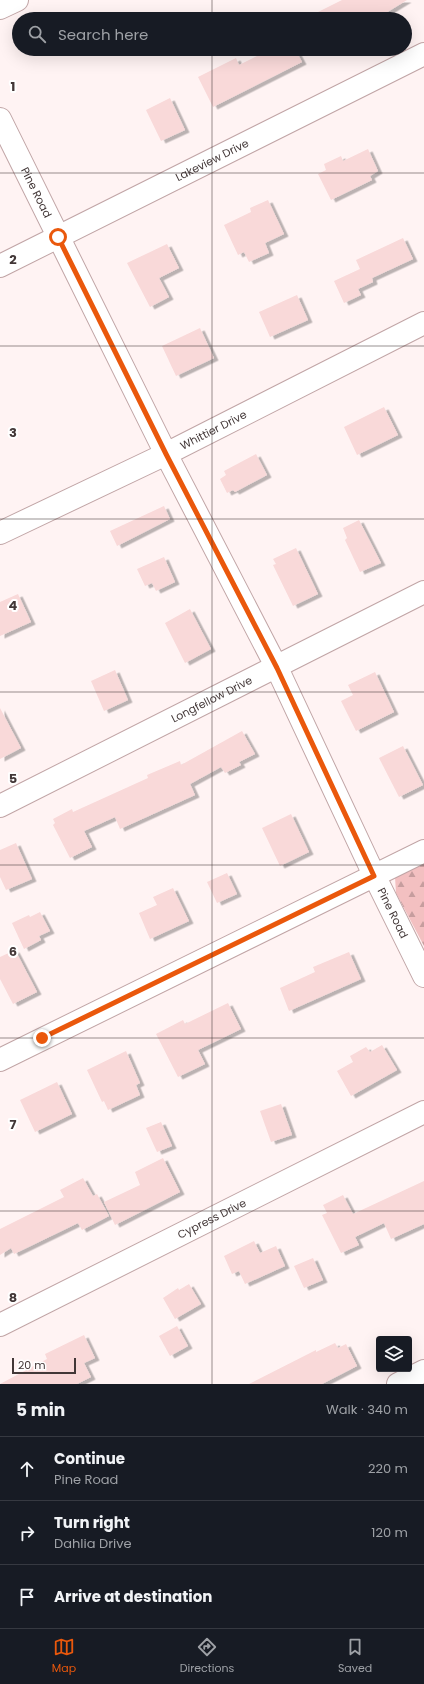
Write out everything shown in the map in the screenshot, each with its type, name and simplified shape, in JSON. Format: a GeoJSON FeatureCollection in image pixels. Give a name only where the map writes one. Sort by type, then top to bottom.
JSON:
{"type":"FeatureCollection","features":[{"type":"Feature","properties":{"kind":"street"},"geometry":{"type":"LineString","coordinates":[[0,8],[17,0]]}},
{"type":"Feature","properties":{"kind":"street","name":"Lakeview Drive"},"geometry":{"type":"LineString","coordinates":[[0,266],[424,54]]}},
{"type":"Feature","properties":{"kind":"street","name":"Pine Road"},"geometry":{"type":"LineString","coordinates":[[0,119],[166,454],[277,668],[374,876],[424,976]]}},
{"type":"Feature","properties":{"kind":"street","name":"Whittier Drive"},"geometry":{"type":"LineString","coordinates":[[0,533],[166,454],[424,323]]}},
{"type":"Feature","properties":{"kind":"street","name":"Longfellow Drive"},"geometry":{"type":"LineString","coordinates":[[0,806],[277,668],[424,592]]}},
{"type":"Feature","properties":{"kind":"street"},"geometry":{"type":"LineString","coordinates":[[0,1060],[424,852]]}},
{"type":"Feature","properties":{"kind":"street","name":"Cypress Drive"},"geometry":{"type":"LineString","coordinates":[[0,1325],[424,1112]]}},
{"type":"Feature","properties":{"kind":"street"},"geometry":{"type":"LineString","coordinates":[[398,1384],[424,1370]]}},
{"type":"Feature","properties":{"kind":"green space"},"geometry":{"type":"Polygon","coordinates":[[[424,860],[424,946],[396,893],[395,877],[424,860]]]}},
{"type":"Feature","properties":{"kind":"building"},"geometry":{"type":"Polygon","coordinates":[[[342,0],[407,0],[387,12],[318,12],[342,0]]]}},
{"type":"Feature","properties":{"kind":"building"},"geometry":{"type":"Polygon","coordinates":[[[257,56],[299,56],[302,62],[213,107],[198,77],[236,58],[239,65],[257,56]]]}},
{"type":"Feature","properties":{"kind":"building"},"geometry":{"type":"Polygon","coordinates":[[[170,98],[185,130],[161,141],[146,110],[170,98]]]}},
{"type":"Feature","properties":{"kind":"building"},"geometry":{"type":"Polygon","coordinates":[[[368,149],[378,171],[370,176],[372,180],[331,200],[318,174],[326,170],[324,164],[341,156],[343,161],[368,149]]]}},
{"type":"Feature","properties":{"kind":"building"},"geometry":{"type":"Polygon","coordinates":[[[268,200],[284,234],[265,243],[269,253],[249,262],[244,252],[238,255],[224,225],[251,212],[250,208],[268,200]]]}},
{"type":"Feature","properties":{"kind":"building"},"geometry":{"type":"Polygon","coordinates":[[[403,238],[413,259],[372,278],[373,282],[358,289],[361,295],[344,303],[334,281],[360,269],[356,260],[403,238]]]}},
{"type":"Feature","properties":{"kind":"building"},"geometry":{"type":"Polygon","coordinates":[[[167,244],[179,268],[159,278],[169,297],[150,307],[127,263],[167,244]]]}},
{"type":"Feature","properties":{"kind":"building"},"geometry":{"type":"Polygon","coordinates":[[[297,295],[308,320],[270,337],[259,312],[297,295]]]}},
{"type":"Feature","properties":{"kind":"building"},"geometry":{"type":"Polygon","coordinates":[[[200,328],[214,358],[176,376],[162,346],[200,328]]]}},
{"type":"Feature","properties":{"kind":"building"},"geometry":{"type":"Polygon","coordinates":[[[384,407],[398,435],[357,455],[344,427],[384,407]]]}},
{"type":"Feature","properties":{"kind":"building"},"geometry":{"type":"Polygon","coordinates":[[[256,454],[267,475],[235,492],[233,490],[227,493],[220,479],[226,475],[224,471],[256,454]]]}},
{"type":"Feature","properties":{"kind":"building"},"geometry":{"type":"Polygon","coordinates":[[[164,506],[170,519],[117,546],[110,531],[164,506]]]}},
{"type":"Feature","properties":{"kind":"building"},"geometry":{"type":"Polygon","coordinates":[[[359,520],[381,563],[360,572],[345,540],[347,538],[343,528],[359,520]]]}},
{"type":"Feature","properties":{"kind":"building"},"geometry":{"type":"Polygon","coordinates":[[[296,548],[318,594],[293,606],[273,565],[276,564],[273,559],[296,548]]]}},
{"type":"Feature","properties":{"kind":"building"},"geometry":{"type":"Polygon","coordinates":[[[164,557],[175,582],[156,591],[152,583],[145,586],[137,569],[164,557]]]}},
{"type":"Feature","properties":{"kind":"building"},"geometry":{"type":"Polygon","coordinates":[[[18,594],[31,622],[0,636],[0,602],[18,594]]]}},
{"type":"Feature","properties":{"kind":"building"},"geometry":{"type":"Polygon","coordinates":[[[190,609],[211,649],[185,663],[165,623],[190,609]]]}},
{"type":"Feature","properties":{"kind":"building"},"geometry":{"type":"Polygon","coordinates":[[[115,670],[128,700],[104,711],[91,681],[115,670]]]}},
{"type":"Feature","properties":{"kind":"building"},"geometry":{"type":"Polygon","coordinates":[[[375,672],[394,712],[356,731],[341,701],[353,695],[348,685],[375,672]]]}},
{"type":"Feature","properties":{"kind":"building"},"geometry":{"type":"Polygon","coordinates":[[[0,708],[21,748],[0,759],[0,708]]]}},
{"type":"Feature","properties":{"kind":"building"},"geometry":{"type":"Polygon","coordinates":[[[242,731],[255,754],[239,762],[241,765],[225,773],[221,767],[190,784],[195,795],[120,829],[115,817],[84,831],[92,847],[70,858],[53,825],[55,823],[53,819],[72,809],[73,812],[148,778],[147,775],[180,761],[181,765],[242,731]]]}},
{"type":"Feature","properties":{"kind":"building"},"geometry":{"type":"Polygon","coordinates":[[[403,746],[423,785],[399,797],[379,758],[403,746]]]}},
{"type":"Feature","properties":{"kind":"building"},"geometry":{"type":"Polygon","coordinates":[[[291,814],[309,852],[280,866],[262,828],[291,814]]]}},
{"type":"Feature","properties":{"kind":"building"},"geometry":{"type":"Polygon","coordinates":[[[16,843],[32,879],[6,890],[0,877],[0,850],[16,843]]]}},
{"type":"Feature","properties":{"kind":"building"},"geometry":{"type":"Polygon","coordinates":[[[227,873],[237,894],[217,903],[207,882],[227,873]]]}},
{"type":"Feature","properties":{"kind":"building"},"geometry":{"type":"Polygon","coordinates":[[[173,888],[189,921],[150,939],[139,913],[157,905],[153,897],[173,888]]]}},
{"type":"Feature","properties":{"kind":"building"},"geometry":{"type":"Polygon","coordinates":[[[40,912],[50,931],[39,936],[41,940],[24,949],[12,923],[29,915],[30,917],[40,912]]]}},
{"type":"Feature","properties":{"kind":"building"},"geometry":{"type":"Polygon","coordinates":[[[15,950],[37,992],[13,1004],[0,979],[0,957],[15,950]]]}},
{"type":"Feature","properties":{"kind":"building"},"geometry":{"type":"Polygon","coordinates":[[[349,952],[361,979],[289,1011],[280,988],[315,972],[313,967],[349,952]]]}},
{"type":"Feature","properties":{"kind":"building"},"geometry":{"type":"Polygon","coordinates":[[[228,1003],[241,1029],[198,1050],[205,1064],[178,1077],[156,1034],[183,1020],[185,1024],[228,1003]]]}},
{"type":"Feature","properties":{"kind":"building"},"geometry":{"type":"Polygon","coordinates":[[[382,1045],[397,1070],[351,1096],[337,1071],[353,1062],[350,1056],[366,1047],[370,1052],[382,1045]]]}},
{"type":"Feature","properties":{"kind":"building"},"geometry":{"type":"Polygon","coordinates":[[[126,1051],[140,1083],[136,1085],[140,1095],[108,1110],[104,1101],[102,1102],[87,1070],[126,1051]]]}},
{"type":"Feature","properties":{"kind":"building"},"geometry":{"type":"Polygon","coordinates":[[[57,1082],[72,1114],[35,1132],[20,1100],[57,1082]]]}},
{"type":"Feature","properties":{"kind":"building"},"geometry":{"type":"Polygon","coordinates":[[[281,1104],[292,1135],[271,1142],[260,1111],[281,1104]]]}},
{"type":"Feature","properties":{"kind":"building"},"geometry":{"type":"Polygon","coordinates":[[[161,1122],[172,1146],[157,1152],[146,1128],[161,1122]]]}},
{"type":"Feature","properties":{"kind":"building"},"geometry":{"type":"Polygon","coordinates":[[[163,1158],[180,1192],[115,1225],[104,1202],[140,1185],[135,1172],[163,1158]]]}},
{"type":"Feature","properties":{"kind":"building"},"geometry":{"type":"Polygon","coordinates":[[[83,1178],[93,1196],[97,1194],[109,1216],[82,1230],[78,1223],[14,1254],[11,1248],[0,1255],[0,1229],[64,1197],[60,1190],[83,1178]]]}},
{"type":"Feature","properties":{"kind":"building"},"geometry":{"type":"Polygon","coordinates":[[[424,1181],[424,1224],[391,1239],[384,1223],[355,1237],[359,1245],[341,1253],[322,1215],[327,1213],[323,1205],[343,1195],[353,1214],[424,1181]]]}},
{"type":"Feature","properties":{"kind":"building"},"geometry":{"type":"Polygon","coordinates":[[[254,1241],[260,1253],[276,1246],[285,1266],[245,1284],[239,1271],[232,1274],[224,1256],[254,1241]]]}},
{"type":"Feature","properties":{"kind":"building"},"geometry":{"type":"Polygon","coordinates":[[[313,1258],[323,1280],[304,1288],[294,1266],[313,1258]]]}},
{"type":"Feature","properties":{"kind":"building"},"geometry":{"type":"Polygon","coordinates":[[[189,1284],[201,1304],[175,1319],[163,1298],[178,1288],[179,1290],[189,1284]]]}},
{"type":"Feature","properties":{"kind":"building"},"geometry":{"type":"Polygon","coordinates":[[[177,1326],[188,1346],[170,1356],[159,1336],[177,1326]]]}},
{"type":"Feature","properties":{"kind":"building"},"geometry":{"type":"Polygon","coordinates":[[[84,1335],[95,1358],[84,1363],[91,1377],[77,1384],[0,1384],[47,1359],[45,1354],[84,1335]]]}},
{"type":"Feature","properties":{"kind":"building"},"geometry":{"type":"Polygon","coordinates":[[[335,1343],[338,1348],[346,1344],[357,1366],[322,1384],[249,1384],[316,1350],[316,1352],[335,1343]]]}},
{"type":"Feature","properties":{"kind":"route"},"geometry":{"type":"LineString","coordinates":[[42,1038],[374,876],[277,668],[166,454],[58,237]]}}]}
